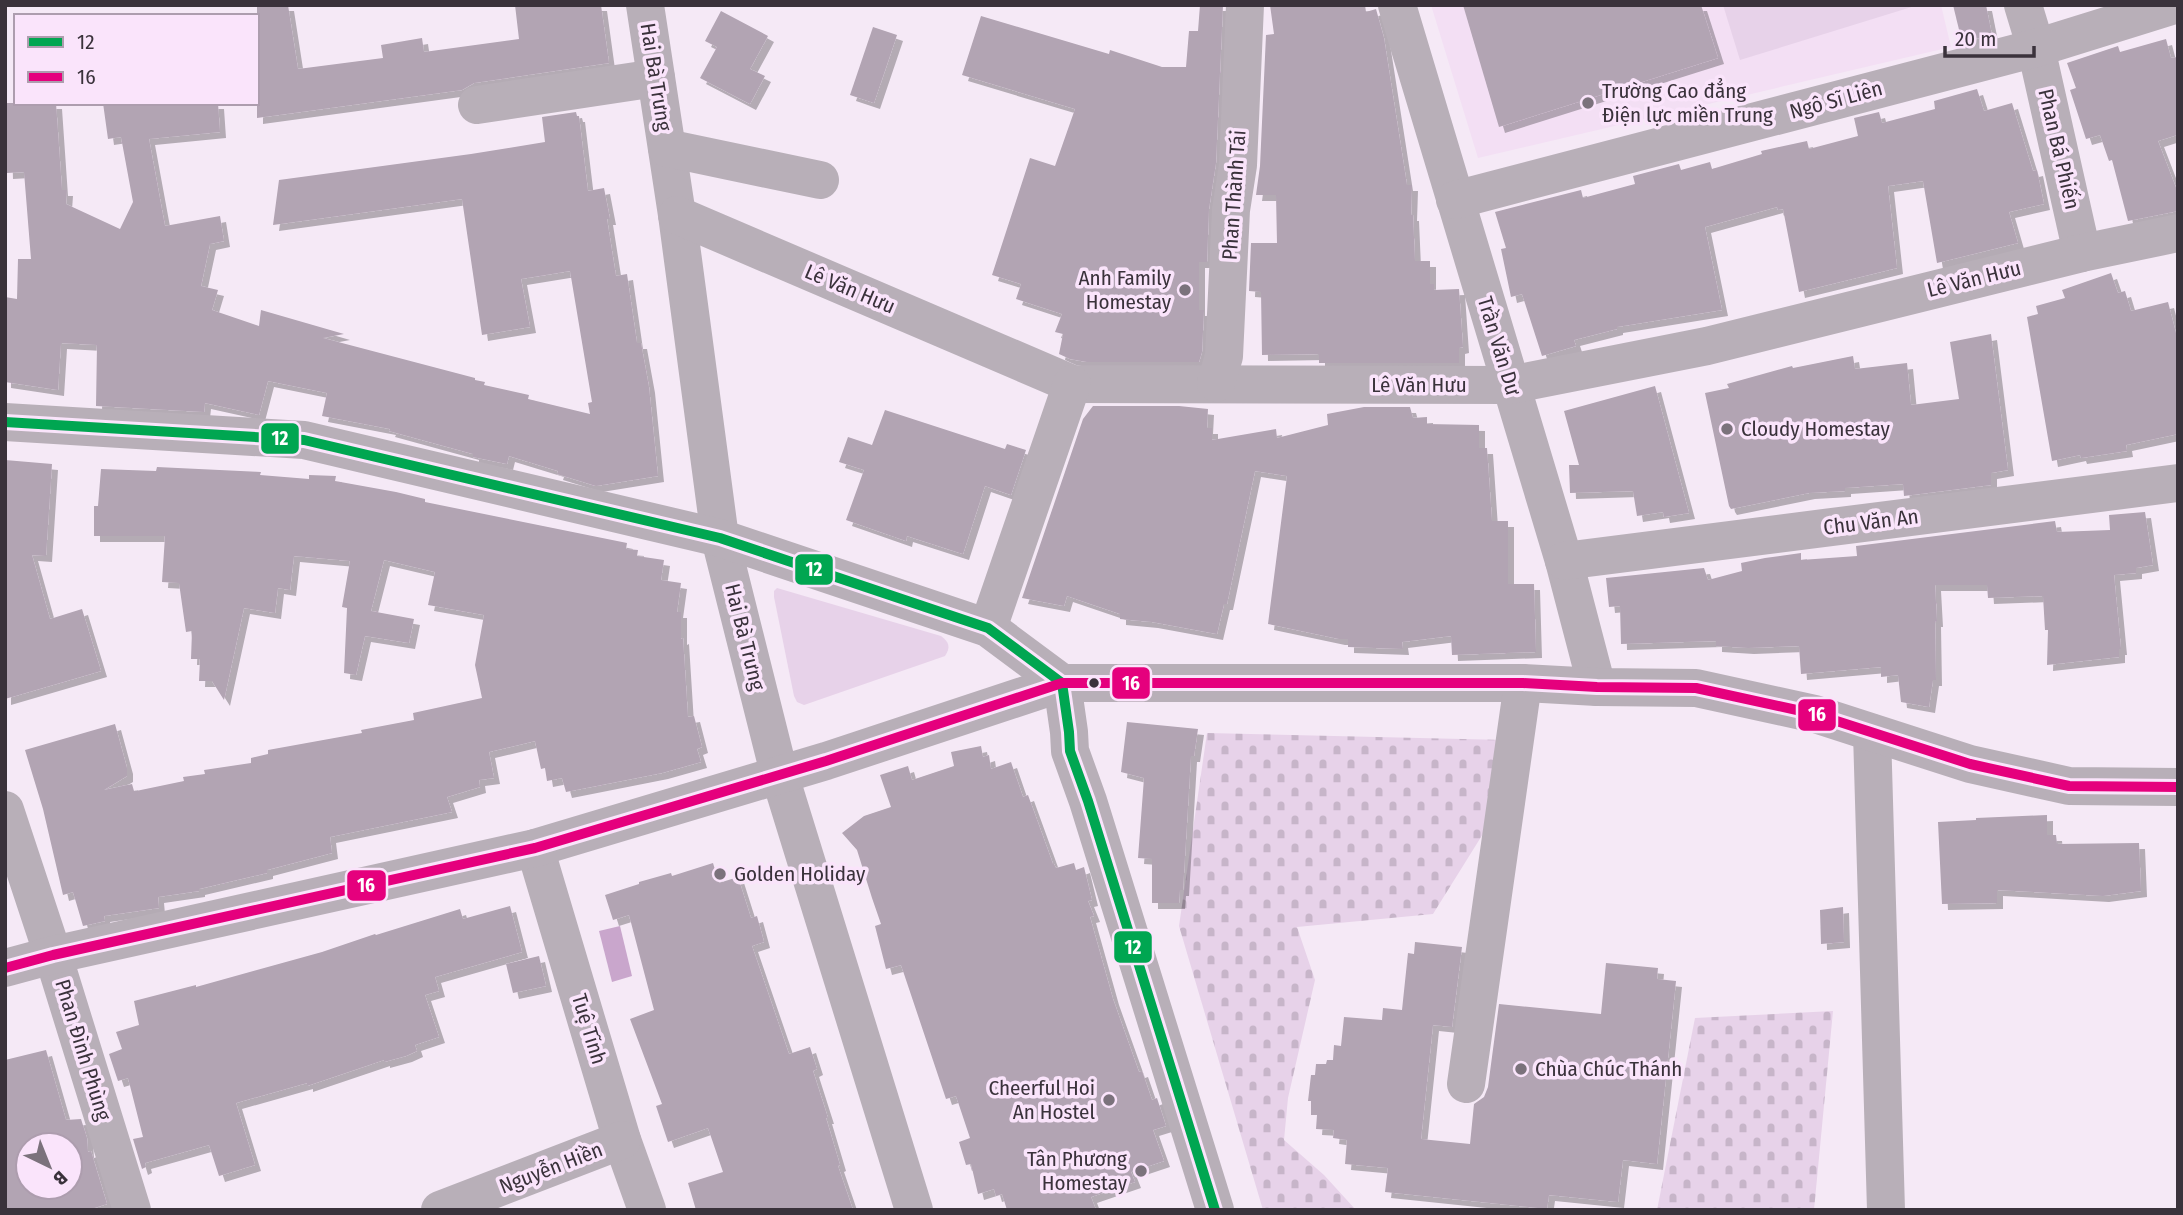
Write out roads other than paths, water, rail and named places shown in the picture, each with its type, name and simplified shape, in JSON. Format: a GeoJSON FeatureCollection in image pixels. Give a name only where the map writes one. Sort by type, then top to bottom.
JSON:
{"type":"FeatureCollection","features":[{"type":"Feature","properties":{"kind":"street","name":"Hai Bà Trưng"},"geometry":{"type":"LineString","coordinates":[[645,5],[677,215],[720,538],[779,773],[914,1210]]}},
{"type":"Feature","properties":{"kind":"street","name":"Phan Thành Tái"},"geometry":{"type":"LineString","coordinates":[[1216,383],[1224,356],[1231,210],[1238,165],[1245,5]]}},
{"type":"Feature","properties":{"kind":"street","name":"Trần Văn Dư"},"geometry":{"type":"LineString","coordinates":[[1397,5],[1563,561],[1597,687]]}},
{"type":"Feature","properties":{"kind":"street","name":"Phan Bá Phiến"},"geometry":{"type":"LineString","coordinates":[[2023,5],[2036,48],[2082,253]]}},
{"type":"Feature","properties":{"kind":"street","name":"Ngô Sĩ Liên"},"geometry":{"type":"LineString","coordinates":[[1455,200],[2036,48],[2174,5]]}},
{"type":"Feature","properties":{"kind":"street"},"geometry":{"type":"LineString","coordinates":[[477,104],[656,78]]}},
{"type":"Feature","properties":{"kind":"street"},"geometry":{"type":"LineString","coordinates":[[667,148],[820,180]]}},
{"type":"Feature","properties":{"kind":"street","name":"Lê Văn Hưu"},"geometry":{"type":"LineString","coordinates":[[677,215],[1072,384],[1510,385],[1707,346],[2082,253],[2178,233]]}},
{"type":"Feature","properties":{"kind":"street"},"geometry":{"type":"LineString","coordinates":[[988,628],[1072,384]]}},
{"type":"Feature","properties":{"kind":"street"},"geometry":{"type":"LineString","coordinates":[[5,422],[304,440],[720,538],[988,628],[1062,684],[1070,751],[1088,801],[1215,1210]]}},
{"type":"Feature","properties":{"kind":"street","name":"Chu Văn An"},"geometry":{"type":"LineString","coordinates":[[1563,561],[2178,483]]}},
{"type":"Feature","properties":{"kind":"street"},"geometry":{"type":"LineString","coordinates":[[1466,1084],[1523,683]]}},
{"type":"Feature","properties":{"kind":"street"},"geometry":{"type":"LineString","coordinates":[[5,968],[535,848],[826,761],[1062,684],[1523,683],[1696,688],[1815,714],[1970,764],[2069,786],[2178,787]]}},
{"type":"Feature","properties":{"kind":"street"},"geometry":{"type":"LineString","coordinates":[[1872,733],[1886,1210]]}},
{"type":"Feature","properties":{"kind":"street","name":"Phan Đình Phùng"},"geometry":{"type":"LineString","coordinates":[[5,810],[132,1210]]}},
{"type":"Feature","properties":{"kind":"street","name":"Tuệ Tĩnh"},"geometry":{"type":"LineString","coordinates":[[535,848],[622,1140],[647,1210]]}},
{"type":"Feature","properties":{"kind":"street","name":"Nguyễn Hiền"},"geometry":{"type":"LineString","coordinates":[[440,1210],[622,1140]]}},
{"type":"Feature","properties":{"kind":"place","name":"Trường Cao đẳng Điện lực miền Trung"},"geometry":{"type":"Point","coordinates":[1588,103]}},
{"type":"Feature","properties":{"kind":"place","name":"Anh Family Homestay"},"geometry":{"type":"Point","coordinates":[1185,290]}},
{"type":"Feature","properties":{"kind":"place","name":"Cloudy Homestay"},"geometry":{"type":"Point","coordinates":[1727,429]}},
{"type":"Feature","properties":{"kind":"place","name":"Golden Holiday"},"geometry":{"type":"Point","coordinates":[720,874]}},
{"type":"Feature","properties":{"kind":"place","name":"Chùa Chúc Thánh"},"geometry":{"type":"Point","coordinates":[1521,1069]}},
{"type":"Feature","properties":{"kind":"place","name":"Cheerful Hoi An Hostel"},"geometry":{"type":"Point","coordinates":[1109,1100]}},
{"type":"Feature","properties":{"kind":"place","name":"Tân Phương Homestay"},"geometry":{"type":"Point","coordinates":[1141,1171]}}]}
